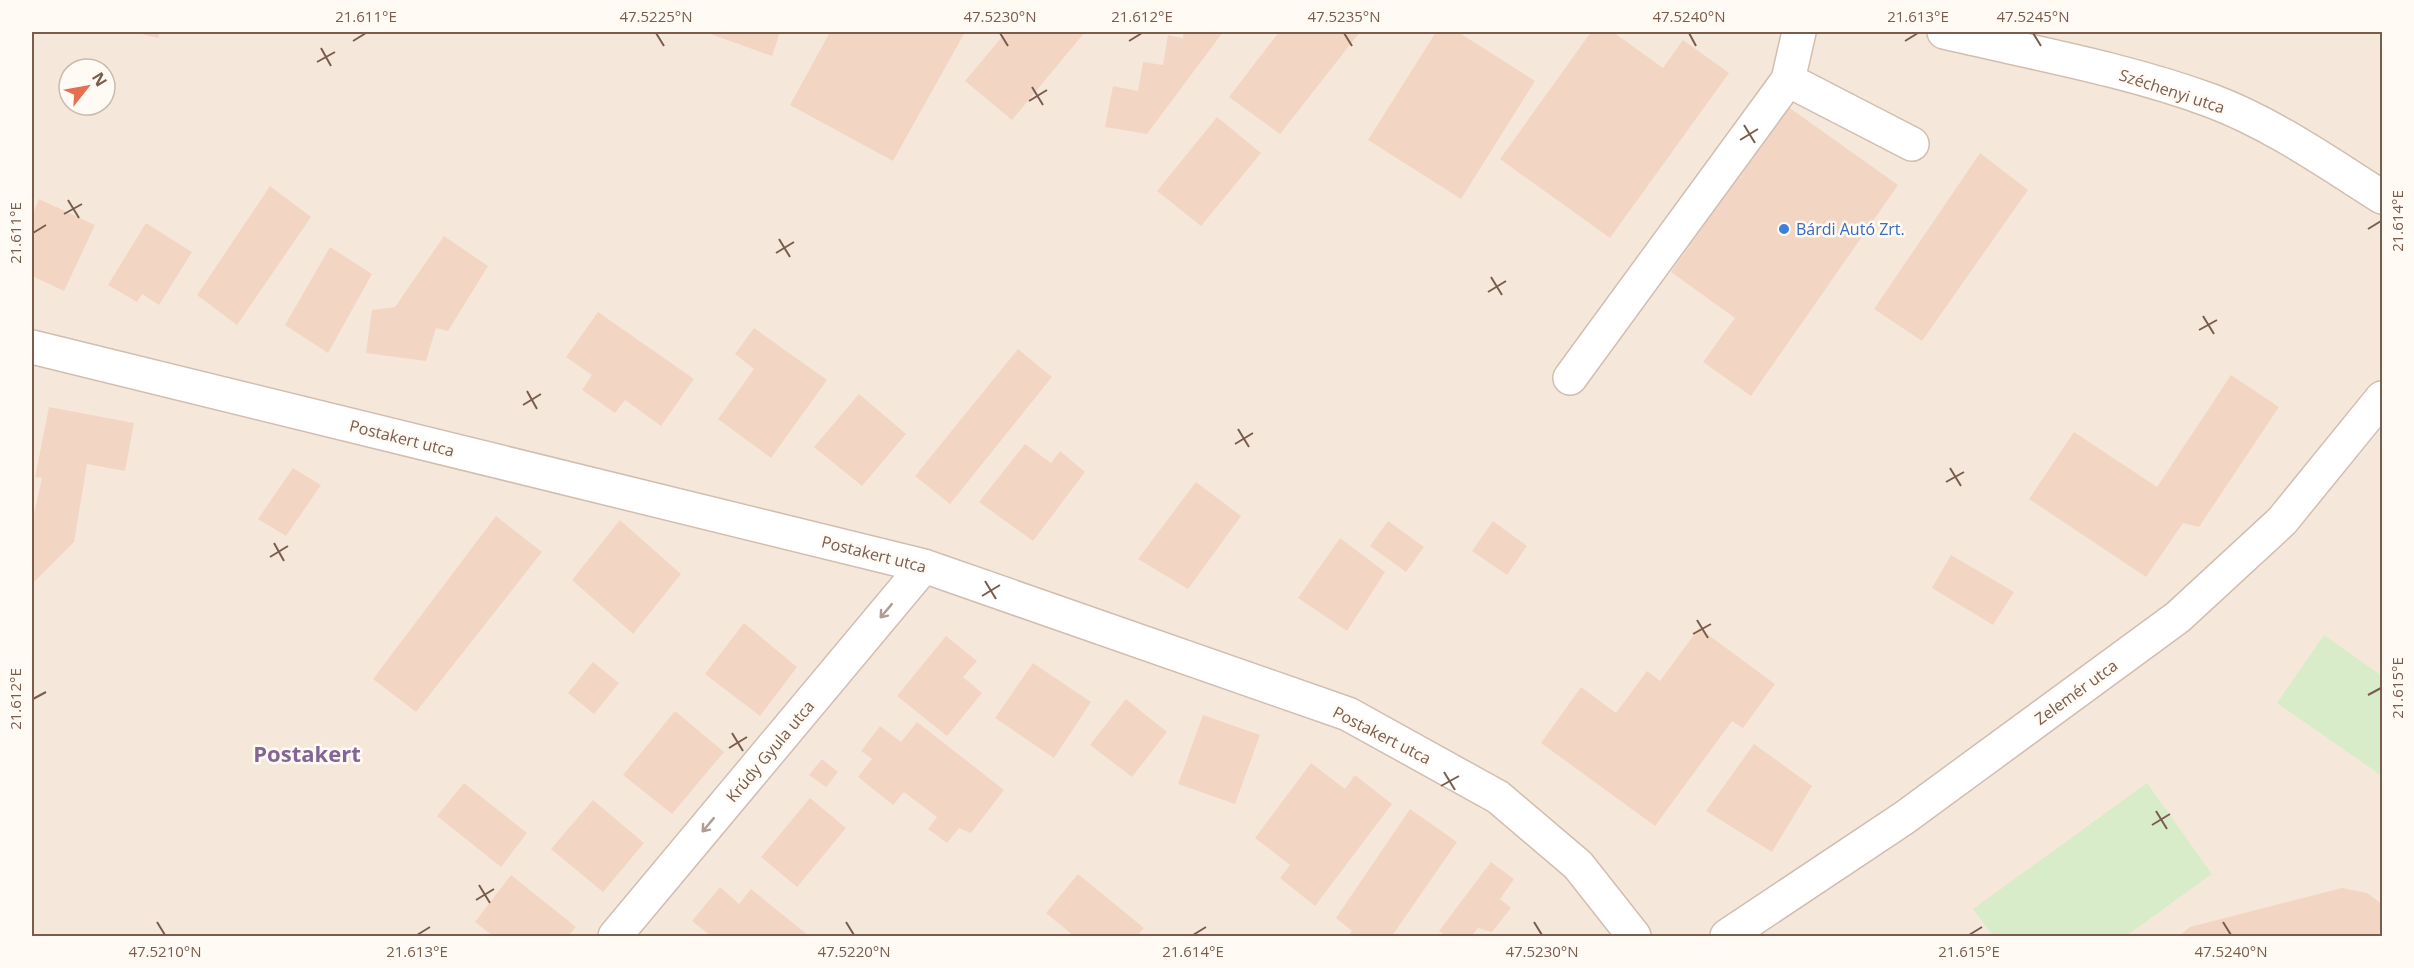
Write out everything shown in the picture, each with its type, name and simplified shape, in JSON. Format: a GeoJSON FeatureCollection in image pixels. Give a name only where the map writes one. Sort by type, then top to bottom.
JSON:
{"type":"FeatureCollection","features":[{"type":"Feature","properties":{"kind":"street"},"geometry":{"type":"LineString","coordinates":[[1570,378],[1788,80],[1799,32]]}},
{"type":"Feature","properties":{"kind":"street","name":"Széchenyi utca"},"geometry":{"type":"LineString","coordinates":[[1944,32],[2134,76],[2214,102],[2286,137],[2382,197]]}},
{"type":"Feature","properties":{"kind":"street"},"geometry":{"type":"LineString","coordinates":[[1788,80],[1912,144]]}},
{"type":"Feature","properties":{"kind":"street","name":"Postakert utca"},"geometry":{"type":"LineString","coordinates":[[32,347],[924,566],[1348,714],[1498,797],[1578,865],[1634,936]]}},
{"type":"Feature","properties":{"kind":"street","name":"Zelemér utca"},"geometry":{"type":"LineString","coordinates":[[1726,936],[1904,818],[2178,617],[2282,521],[2382,398]]}},
{"type":"Feature","properties":{"kind":"street","name":"Krúdy Gyula utca"},"geometry":{"type":"LineString","coordinates":[[615,936],[924,566]]}},
{"type":"Feature","properties":{"kind":"shaded area"},"geometry":{"type":"Polygon","coordinates":[[[32,32],[2382,32],[2382,936],[32,936],[32,32]]]}},
{"type":"Feature","properties":{"kind":"green space"},"geometry":{"type":"Polygon","coordinates":[[[2324,635],[2382,676],[2382,776],[2277,703],[2324,635]]]}},
{"type":"Feature","properties":{"kind":"green space"},"geometry":{"type":"Polygon","coordinates":[[[2147,783],[2212,874],[2126,936],[1993,936],[1973,909],[2147,783]]]}},
{"type":"Feature","properties":{"kind":"building"},"geometry":{"type":"Polygon","coordinates":[[[133,32],[160,32],[158,38],[133,32]]]}},
{"type":"Feature","properties":{"kind":"building"},"geometry":{"type":"Polygon","coordinates":[[[705,32],[780,32],[772,56],[705,32]]]}},
{"type":"Feature","properties":{"kind":"building"},"geometry":{"type":"Polygon","coordinates":[[[830,32],[965,32],[893,161],[790,105],[830,32]]]}},
{"type":"Feature","properties":{"kind":"building"},"geometry":{"type":"Polygon","coordinates":[[[1006,32],[1085,32],[1012,120],[965,81],[1006,32]]]}},
{"type":"Feature","properties":{"kind":"building"},"geometry":{"type":"Polygon","coordinates":[[[1184,32],[1223,32],[1147,134],[1105,127],[1113,86],[1138,91],[1143,62],[1163,65],[1168,35],[1183,38],[1184,32]]]}},
{"type":"Feature","properties":{"kind":"building"},"geometry":{"type":"Polygon","coordinates":[[[1279,32],[1360,32],[1280,134],[1229,97],[1279,32]]]}},
{"type":"Feature","properties":{"kind":"building"},"geometry":{"type":"Polygon","coordinates":[[[1436,32],[1458,32],[1535,81],[1461,199],[1368,140],[1436,32]]]}},
{"type":"Feature","properties":{"kind":"building"},"geometry":{"type":"Polygon","coordinates":[[[1591,32],[1613,32],[1663,68],[1683,40],[1729,73],[1610,238],[1500,159],[1591,32]]]}},
{"type":"Feature","properties":{"kind":"building","name":"Bárdi Autó Zrt."},"geometry":{"type":"Polygon","coordinates":[[[1787,106],[1898,185],[1751,396],[1703,362],[1735,318],[1671,272],[1787,106]]]}},
{"type":"Feature","properties":{"kind":"building"},"geometry":{"type":"Polygon","coordinates":[[[1217,117],[1261,153],[1201,226],[1157,191],[1217,117]]]}},
{"type":"Feature","properties":{"kind":"building"},"geometry":{"type":"Polygon","coordinates":[[[1980,153],[2028,190],[1922,341],[1874,309],[1980,153]]]}},
{"type":"Feature","properties":{"kind":"building"},"geometry":{"type":"Polygon","coordinates":[[[270,186],[311,217],[237,325],[197,295],[270,186]]]}},
{"type":"Feature","properties":{"kind":"building"},"geometry":{"type":"Polygon","coordinates":[[[39,199],[95,225],[64,291],[32,276],[32,216],[39,199]]]}},
{"type":"Feature","properties":{"kind":"building"},"geometry":{"type":"Polygon","coordinates":[[[146,223],[192,252],[159,305],[142,294],[137,302],[108,285],[146,223]]]}},
{"type":"Feature","properties":{"kind":"building"},"geometry":{"type":"Polygon","coordinates":[[[444,236],[488,266],[448,331],[436,328],[426,361],[366,353],[372,310],[395,307],[444,236]]]}},
{"type":"Feature","properties":{"kind":"building"},"geometry":{"type":"Polygon","coordinates":[[[330,247],[372,274],[328,353],[285,325],[330,247]]]}},
{"type":"Feature","properties":{"kind":"building"},"geometry":{"type":"Polygon","coordinates":[[[598,312],[694,379],[661,426],[625,400],[615,413],[582,390],[592,375],[566,357],[598,312]]]}},
{"type":"Feature","properties":{"kind":"building"},"geometry":{"type":"Polygon","coordinates":[[[754,328],[827,380],[771,458],[718,419],[754,369],[735,354],[754,328]]]}},
{"type":"Feature","properties":{"kind":"building"},"geometry":{"type":"Polygon","coordinates":[[[1018,349],[1052,377],[950,504],[915,476],[1018,349]]]}},
{"type":"Feature","properties":{"kind":"building"},"geometry":{"type":"Polygon","coordinates":[[[2231,375],[2279,407],[2199,527],[2183,523],[2146,577],[2029,499],[2074,432],[2157,487],[2231,375]]]}},
{"type":"Feature","properties":{"kind":"building"},"geometry":{"type":"Polygon","coordinates":[[[859,394],[906,434],[862,486],[814,447],[859,394]]]}},
{"type":"Feature","properties":{"kind":"building"},"geometry":{"type":"Polygon","coordinates":[[[49,407],[134,423],[125,471],[87,464],[74,542],[32,582],[32,523],[42,478],[35,477],[49,407]]]}},
{"type":"Feature","properties":{"kind":"building"},"geometry":{"type":"Polygon","coordinates":[[[1025,444],[1051,463],[1060,451],[1085,472],[1033,541],[979,502],[1025,444]]]}},
{"type":"Feature","properties":{"kind":"building"},"geometry":{"type":"Polygon","coordinates":[[[293,468],[321,485],[286,536],[258,519],[293,468]]]}},
{"type":"Feature","properties":{"kind":"building"},"geometry":{"type":"Polygon","coordinates":[[[1196,482],[1241,516],[1188,589],[1138,559],[1196,482]]]}},
{"type":"Feature","properties":{"kind":"building"},"geometry":{"type":"Polygon","coordinates":[[[496,516],[542,552],[416,712],[373,679],[496,516]]]}},
{"type":"Feature","properties":{"kind":"building"},"geometry":{"type":"Polygon","coordinates":[[[620,520],[681,574],[633,634],[572,580],[620,520]]]}},
{"type":"Feature","properties":{"kind":"building"},"geometry":{"type":"Polygon","coordinates":[[[1388,521],[1424,547],[1406,572],[1370,546],[1388,521]]]}},
{"type":"Feature","properties":{"kind":"building"},"geometry":{"type":"Polygon","coordinates":[[[1493,521],[1527,546],[1507,575],[1472,551],[1493,521]]]}},
{"type":"Feature","properties":{"kind":"building"},"geometry":{"type":"Polygon","coordinates":[[[1340,538],[1385,572],[1347,631],[1298,598],[1340,538]]]}},
{"type":"Feature","properties":{"kind":"building"},"geometry":{"type":"Polygon","coordinates":[[[1951,555],[2014,592],[1993,625],[1932,588],[1951,555]]]}},
{"type":"Feature","properties":{"kind":"building"},"geometry":{"type":"Polygon","coordinates":[[[744,623],[797,667],[760,716],[705,674],[744,623]]]}},
{"type":"Feature","properties":{"kind":"building"},"geometry":{"type":"Polygon","coordinates":[[[1699,628],[1775,684],[1743,728],[1732,721],[1655,826],[1541,743],[1581,687],[1616,713],[1647,671],[1660,681],[1699,628]]]}},
{"type":"Feature","properties":{"kind":"building"},"geometry":{"type":"Polygon","coordinates":[[[946,636],[977,661],[963,677],[982,693],[947,736],[897,696],[946,636]]]}},
{"type":"Feature","properties":{"kind":"building"},"geometry":{"type":"Polygon","coordinates":[[[593,662],[619,683],[594,714],[568,693],[593,662]]]}},
{"type":"Feature","properties":{"kind":"building"},"geometry":{"type":"Polygon","coordinates":[[[1033,663],[1091,702],[1054,758],[995,718],[1033,663]]]}},
{"type":"Feature","properties":{"kind":"building"},"geometry":{"type":"Polygon","coordinates":[[[1126,699],[1167,732],[1132,777],[1090,745],[1126,699]]]}},
{"type":"Feature","properties":{"kind":"building"},"geometry":{"type":"Polygon","coordinates":[[[675,711],[724,752],[672,814],[623,775],[675,711]]]}},
{"type":"Feature","properties":{"kind":"building"},"geometry":{"type":"Polygon","coordinates":[[[1203,715],[1260,735],[1235,804],[1178,784],[1203,715]]]}},
{"type":"Feature","properties":{"kind":"building"},"geometry":{"type":"Polygon","coordinates":[[[917,722],[1004,790],[971,833],[959,828],[947,843],[928,829],[937,817],[904,792],[893,805],[858,777],[872,759],[861,751],[880,726],[901,742],[917,722]]]}},
{"type":"Feature","properties":{"kind":"building"},"geometry":{"type":"Polygon","coordinates":[[[1754,744],[1812,786],[1772,852],[1706,811],[1754,744]]]}},
{"type":"Feature","properties":{"kind":"building"},"geometry":{"type":"Polygon","coordinates":[[[822,759],[838,772],[826,787],[809,775],[822,759]]]}},
{"type":"Feature","properties":{"kind":"building"},"geometry":{"type":"Polygon","coordinates":[[[1311,763],[1345,789],[1355,775],[1392,804],[1315,906],[1280,878],[1290,865],[1255,838],[1311,763]]]}},
{"type":"Feature","properties":{"kind":"building"},"geometry":{"type":"Polygon","coordinates":[[[464,783],[527,833],[501,867],[437,816],[464,783]]]}},
{"type":"Feature","properties":{"kind":"building"},"geometry":{"type":"Polygon","coordinates":[[[810,798],[846,828],[797,887],[761,857],[810,798]]]}},
{"type":"Feature","properties":{"kind":"building"},"geometry":{"type":"Polygon","coordinates":[[[593,800],[644,843],[603,892],[551,849],[593,800]]]}},
{"type":"Feature","properties":{"kind":"building"},"geometry":{"type":"Polygon","coordinates":[[[1410,809],[1457,842],[1392,936],[1348,936],[1352,931],[1336,918],[1410,809]]]}},
{"type":"Feature","properties":{"kind":"building"},"geometry":{"type":"Polygon","coordinates":[[[1491,862],[1514,879],[1500,899],[1511,908],[1492,932],[1478,928],[1472,936],[1447,936],[1439,931],[1491,862]]]}},
{"type":"Feature","properties":{"kind":"building"},"geometry":{"type":"Polygon","coordinates":[[[1078,874],[1144,928],[1137,936],[1074,936],[1046,913],[1078,874]]]}},
{"type":"Feature","properties":{"kind":"building"},"geometry":{"type":"Polygon","coordinates":[[[511,875],[576,927],[568,936],[493,936],[475,922],[511,875]]]}},
{"type":"Feature","properties":{"kind":"building"},"geometry":{"type":"Polygon","coordinates":[[[720,887],[739,904],[751,889],[809,936],[711,936],[692,921],[720,887]]]}},
{"type":"Feature","properties":{"kind":"building"},"geometry":{"type":"Polygon","coordinates":[[[2342,888],[2367,893],[2382,904],[2382,936],[2179,936],[2190,927],[2342,888]]]}},
{"type":"Feature","properties":{"kind":"place","name":"Bárdi Autó Zrt."},"geometry":{"type":"Point","coordinates":[1784,229]}},
{"type":"Feature","properties":{"kind":"district","name":"Postakert"},"geometry":{"type":"Point","coordinates":[307,753]}}]}
